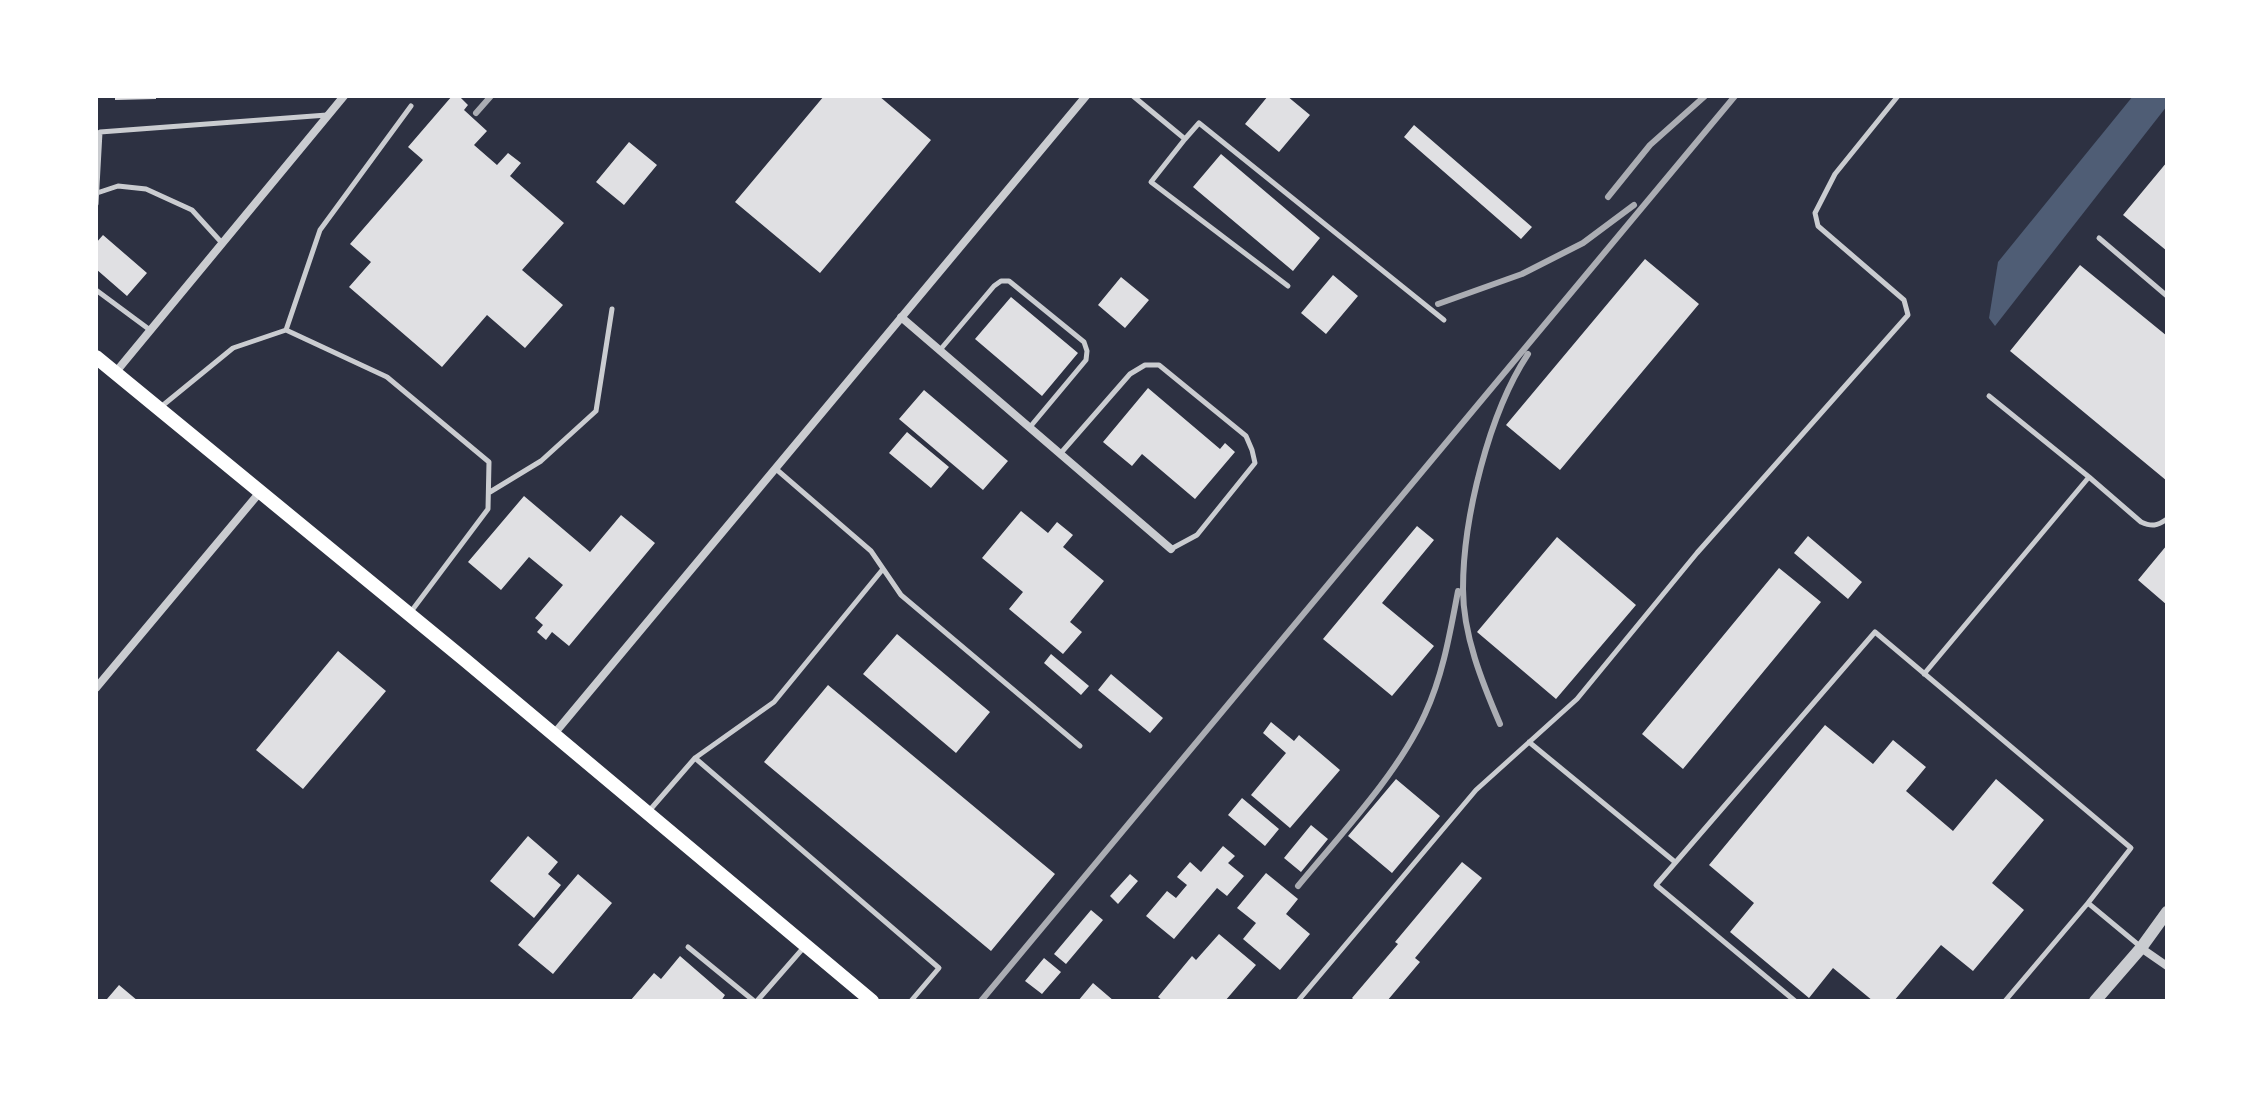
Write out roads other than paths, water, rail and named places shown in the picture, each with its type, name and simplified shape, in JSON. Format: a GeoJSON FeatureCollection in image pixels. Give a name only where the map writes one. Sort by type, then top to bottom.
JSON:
{"type":"FeatureCollection","features":[{"type":"Feature","properties":{"kind":"main road"},"geometry":{"type":"LineString","coordinates":[[96,357],[872,1001]]}},
{"type":"Feature","properties":{"kind":"street"},"geometry":{"type":"LineString","coordinates":[[115,373],[344,96]]}},
{"type":"Feature","properties":{"kind":"street"},"geometry":{"type":"LineString","coordinates":[[554,734],[1086,96]]}},
{"type":"Feature","properties":{"kind":"street"},"geometry":{"type":"LineString","coordinates":[[901,317],[1171,549]]}},
{"type":"Feature","properties":{"kind":"street"},"geometry":{"type":"LineString","coordinates":[[96,688],[260,492]]}},
{"type":"Feature","properties":{"kind":"street"},"geometry":{"type":"LineString","coordinates":[[2095,1001],[2141,948],[2167,912]]}},
{"type":"Feature","properties":{"kind":"street"},"geometry":{"type":"LineString","coordinates":[[2141,948],[2167,966]]}},
{"type":"Feature","properties":{"kind":"lane"},"geometry":{"type":"LineString","coordinates":[[1133,96],[1185,139]]}},
{"type":"Feature","properties":{"kind":"lane"},"geometry":{"type":"LineString","coordinates":[[1298,1001],[1476,790],[1577,699],[1697,553],[1908,315],[1904,300],[1818,226],[1815,213],[1835,174],[1898,96]]}},
{"type":"Feature","properties":{"kind":"lane"},"geometry":{"type":"LineString","coordinates":[[286,330],[320,230],[411,106]]}},
{"type":"Feature","properties":{"kind":"lane"},"geometry":{"type":"LineString","coordinates":[[96,204],[100,132],[328,115]]}},
{"type":"Feature","properties":{"kind":"lane"},"geometry":{"type":"LineString","coordinates":[[1288,286],[1151,182],[1199,123],[1444,320]]}},
{"type":"Feature","properties":{"kind":"lane"},"geometry":{"type":"LineString","coordinates":[[97,193],[118,186],[146,189],[192,210],[222,243]]}},
{"type":"Feature","properties":{"kind":"lane"},"geometry":{"type":"LineString","coordinates":[[2099,238],[2167,296]]}},
{"type":"Feature","properties":{"kind":"lane"},"geometry":{"type":"LineString","coordinates":[[940,350],[1001,281],[1009,281],[1084,342],[1086,360],[1030,428]]}},
{"type":"Feature","properties":{"kind":"lane"},"geometry":{"type":"LineString","coordinates":[[96,290],[150,330]]}},
{"type":"Feature","properties":{"kind":"lane"},"geometry":{"type":"LineString","coordinates":[[489,493],[541,461],[596,411],[612,309]]}},
{"type":"Feature","properties":{"kind":"lane"},"geometry":{"type":"LineString","coordinates":[[158,409],[233,348],[286,330],[387,377],[489,462],[488,509],[409,614]]}},
{"type":"Feature","properties":{"kind":"lane"},"geometry":{"type":"LineString","coordinates":[[1060,454],[1130,374],[1145,365],[1159,365],[1246,436],[1255,463],[1197,535],[1171,549]]}},
{"type":"Feature","properties":{"kind":"lane"},"geometry":{"type":"LineString","coordinates":[[1989,396],[2141,522],[2151,526],[2167,519]]}},
{"type":"Feature","properties":{"kind":"lane"},"geometry":{"type":"LineString","coordinates":[[776,468],[871,551],[901,595],[1080,746]]}},
{"type":"Feature","properties":{"kind":"lane"},"geometry":{"type":"LineString","coordinates":[[1924,674],[2089,477]]}},
{"type":"Feature","properties":{"kind":"lane"},"geometry":{"type":"LineString","coordinates":[[647,813],[695,758],[774,702],[883,569]]}},
{"type":"Feature","properties":{"kind":"lane"},"geometry":{"type":"LineString","coordinates":[[1795,1001],[1656,885],[1875,632],[2131,848],[2005,1001]]}},
{"type":"Feature","properties":{"kind":"lane"},"geometry":{"type":"LineString","coordinates":[[1529,742],[1675,862]]}},
{"type":"Feature","properties":{"kind":"lane"},"geometry":{"type":"LineString","coordinates":[[695,758],[939,968],[911,1001]]}},
{"type":"Feature","properties":{"kind":"lane"},"geometry":{"type":"LineString","coordinates":[[2088,903],[2141,948]]}},
{"type":"Feature","properties":{"kind":"lane"},"geometry":{"type":"LineString","coordinates":[[688,947],[756,1001],[806,945]]}},
{"type":"Feature","properties":{"kind":"water"},"geometry":{"type":"Polygon","coordinates":[[[2133,96],[2167,96],[2167,106],[1995,326],[1989,318],[1998,262],[2133,96]]]}},
{"type":"Feature","properties":{"kind":"railway"},"geometry":{"type":"LineString","coordinates":[[476,113],[491,96]]}},
{"type":"Feature","properties":{"kind":"railway"},"geometry":{"type":"LineString","coordinates":[[1608,197],[1650,145],[1705,96]]}},
{"type":"Feature","properties":{"kind":"railway"},"geometry":{"type":"LineString","coordinates":[[981,1001],[1735,96]]}},
{"type":"Feature","properties":{"kind":"railway"},"geometry":{"type":"LineString","coordinates":[[1438,304],[1522,274],[1583,243],[1634,205]]}},
{"type":"Feature","properties":{"kind":"railway"},"geometry":{"type":"LineString","coordinates":[[1500,724],[1480,675],[1466,624],[1464,561],[1473,499],[1490,436],[1501,406],[1528,354]]}},
{"type":"Feature","properties":{"kind":"railway"},"geometry":{"type":"LineString","coordinates":[[1298,886],[1367,803],[1414,737],[1437,684],[1458,591]]}}]}
